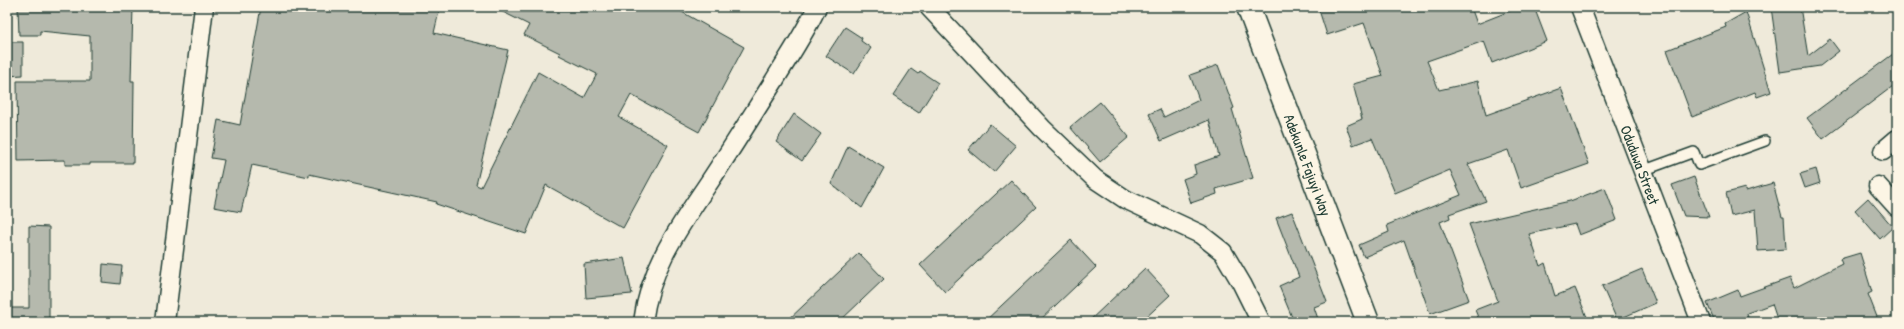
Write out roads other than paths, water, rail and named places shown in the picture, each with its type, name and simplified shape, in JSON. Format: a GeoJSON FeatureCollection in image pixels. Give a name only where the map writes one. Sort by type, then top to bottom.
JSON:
{"type":"FeatureCollection","features":[{"type":"Feature","properties":{"kind":"street"},"geometry":{"type":"LineString","coordinates":[[165,322],[204,7]]}},
{"type":"Feature","properties":{"kind":"street"},"geometry":{"type":"LineString","coordinates":[[643,322],[645,305],[656,270],[671,240],[749,121],[808,26],[817,7]]}},
{"type":"Feature","properties":{"kind":"street"},"geometry":{"type":"LineString","coordinates":[[929,7],[1042,128],[1095,180],[1124,199],[1200,234],[1223,252],[1242,284],[1260,322]]}},
{"type":"Feature","properties":{"kind":"street","name":"Adekunle Fajuyi Way"},"geometry":{"type":"LineString","coordinates":[[1248,7],[1368,322]]}},
{"type":"Feature","properties":{"kind":"street","name":"Oduduwa Street"},"geometry":{"type":"LineString","coordinates":[[1580,7],[1701,322]]}},
{"type":"Feature","properties":{"kind":"street"},"geometry":{"type":"LineString","coordinates":[[1883,151],[1897,139]]}},
{"type":"Feature","properties":{"kind":"street"},"geometry":{"type":"LineString","coordinates":[[1878,186],[1897,207]]}},
{"type":"Feature","properties":{"kind":"lane"},"geometry":{"type":"LineString","coordinates":[[1642,171],[1694,152],[1700,165],[1765,141]]}}]}
